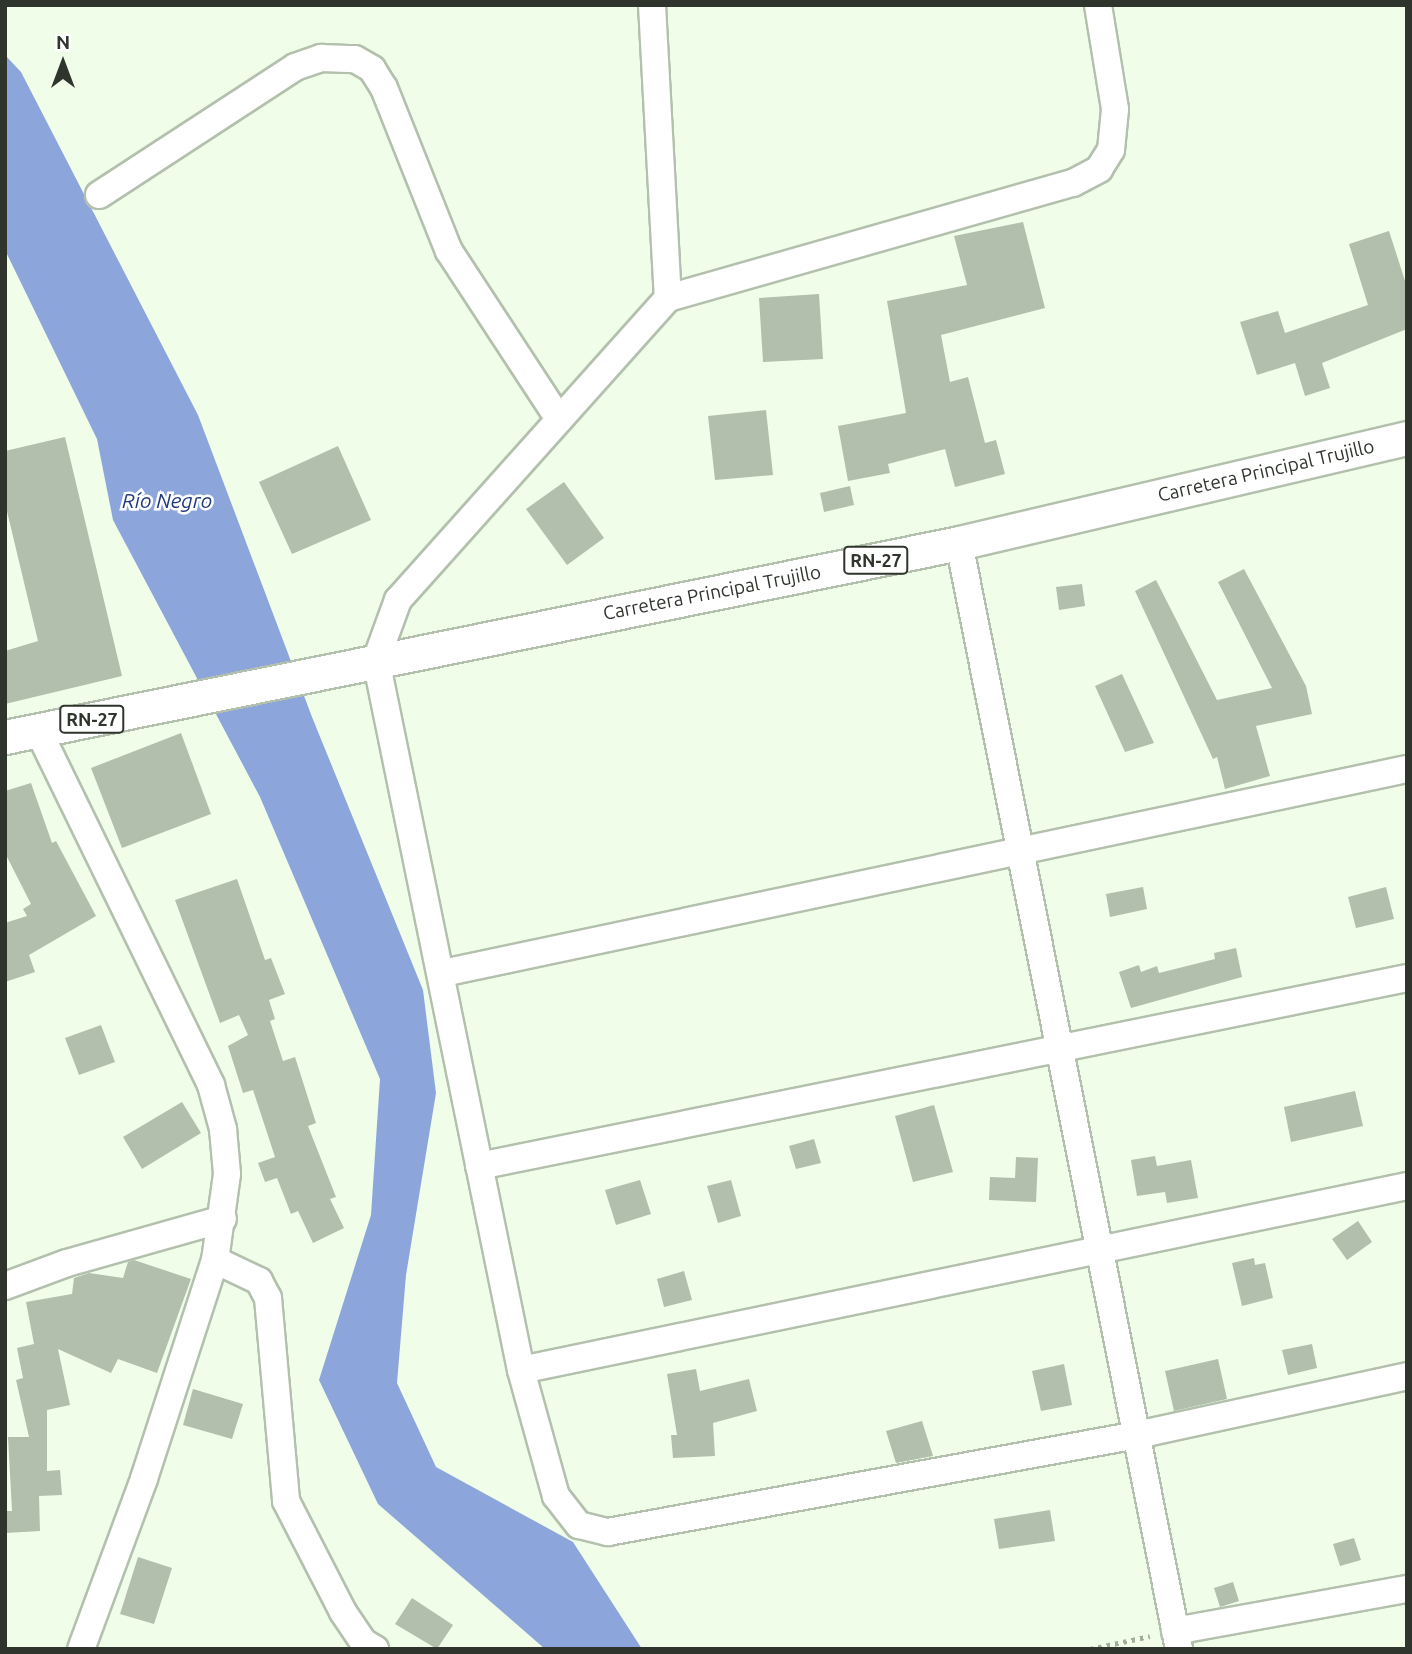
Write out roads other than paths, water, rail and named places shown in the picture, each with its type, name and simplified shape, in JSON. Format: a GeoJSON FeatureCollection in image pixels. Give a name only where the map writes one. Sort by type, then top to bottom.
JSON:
{"type":"FeatureCollection","features":[{"type":"Feature","properties":{"kind":"main road","name":"Carretera Principal Trujillo"},"geometry":{"type":"LineString","coordinates":[[37,730],[343,665],[959,543],[1407,438]]}},
{"type":"Feature","properties":{"kind":"main road","name":"RN-27"},"geometry":{"type":"LineString","coordinates":[[5,737],[37,730]]}},
{"type":"Feature","properties":{"kind":"street"},"geometry":{"type":"LineString","coordinates":[[652,5],[668,298]]}},
{"type":"Feature","properties":{"kind":"street"},"geometry":{"type":"LineString","coordinates":[[1098,5],[1115,110],[1111,150],[1099,169],[1073,183],[668,298],[398,600],[376,660],[443,974],[521,1370],[556,1496],[579,1525],[608,1532],[1137,1435],[1407,1377]]}},
{"type":"Feature","properties":{"kind":"street"},"geometry":{"type":"LineString","coordinates":[[99,194],[295,67],[321,58],[355,60],[372,69],[384,88],[449,251],[559,419]]}},
{"type":"Feature","properties":{"kind":"street"},"geometry":{"type":"LineString","coordinates":[[959,543],[1177,1640],[1407,1590]]}},
{"type":"Feature","properties":{"kind":"street"},"geometry":{"type":"LineString","coordinates":[[37,730],[211,1085],[223,1129],[227,1174],[223,1219],[215,1260],[144,1479],[81,1649]]}},
{"type":"Feature","properties":{"kind":"street"},"geometry":{"type":"LineString","coordinates":[[443,974],[1020,849],[1407,769]]}},
{"type":"Feature","properties":{"kind":"street"},"geometry":{"type":"LineString","coordinates":[[479,1166],[1059,1045],[1407,978]]}},
{"type":"Feature","properties":{"kind":"street"},"geometry":{"type":"LineString","coordinates":[[521,1370],[1100,1252],[1407,1186]]}},
{"type":"Feature","properties":{"kind":"street"},"geometry":{"type":"LineString","coordinates":[[5,1286],[67,1263],[223,1219]]}},
{"type":"Feature","properties":{"kind":"street"},"geometry":{"type":"LineString","coordinates":[[215,1260],[259,1281],[268,1298],[286,1501],[343,1612],[363,1642],[375,1649]]}},
{"type":"Feature","properties":{"kind":"water","name":"Río Negro"},"geometry":{"type":"Polygon","coordinates":[[[5,55],[21,72],[198,415],[312,717],[423,990],[436,1093],[406,1275],[397,1383],[436,1467],[573,1542],[642,1649],[545,1649],[378,1504],[319,1380],[371,1215],[380,1079],[260,797],[113,520],[97,439],[5,250],[5,55]]]}}]}
